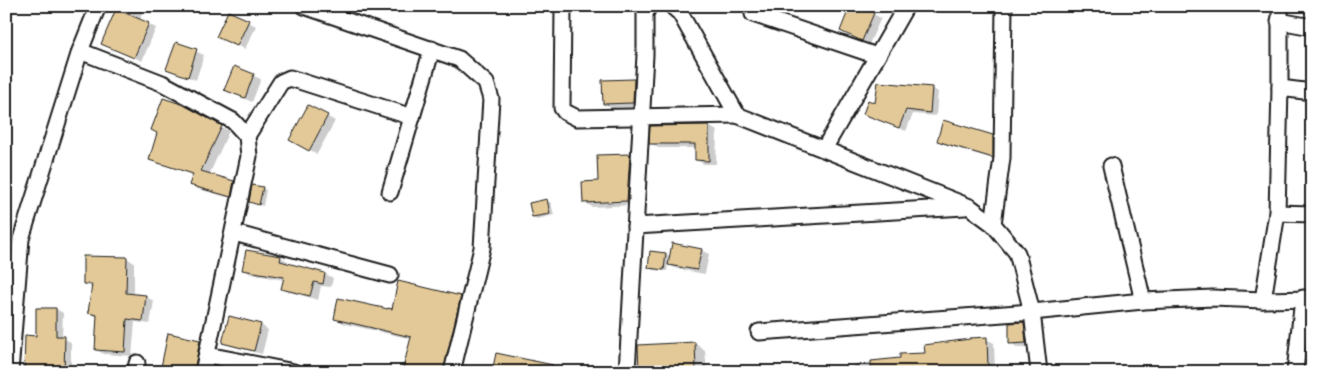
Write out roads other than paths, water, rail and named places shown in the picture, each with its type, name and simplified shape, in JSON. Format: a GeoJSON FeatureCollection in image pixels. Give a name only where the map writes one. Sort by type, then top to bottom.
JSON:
{"type":"FeatureCollection","features":[{"type":"Feature","properties":{"kind":"street"},"geometry":{"type":"LineString","coordinates":[[10,372],[21,239],[80,51],[98,6]]}},
{"type":"Feature","properties":{"kind":"street"},"geometry":{"type":"LineString","coordinates":[[304,6],[459,59],[486,83],[491,99],[482,248],[452,372]]}},
{"type":"Feature","properties":{"kind":"street"},"geometry":{"type":"LineString","coordinates":[[627,372],[645,14],[649,6]]}},
{"type":"Feature","properties":{"kind":"street"},"geometry":{"type":"LineString","coordinates":[[672,6],[680,13],[737,115]]}},
{"type":"Feature","properties":{"kind":"street"},"geometry":{"type":"LineString","coordinates":[[824,149],[906,6]]}},
{"type":"Feature","properties":{"kind":"street"},"geometry":{"type":"LineString","coordinates":[[993,224],[1002,158],[1004,6]]}},
{"type":"Feature","properties":{"kind":"street"},"geometry":{"type":"LineString","coordinates":[[563,7],[562,108],[565,112],[577,118],[737,115],[970,207],[993,224],[1017,252],[1032,312],[1039,372]]}},
{"type":"Feature","properties":{"kind":"street"},"geometry":{"type":"LineString","coordinates":[[753,14],[878,56]]}},
{"type":"Feature","properties":{"kind":"street"},"geometry":{"type":"LineString","coordinates":[[1263,300],[1277,212],[1280,88],[1279,14],[1312,26]]}},
{"type":"Feature","properties":{"kind":"street"},"geometry":{"type":"LineString","coordinates":[[390,192],[432,50]]}},
{"type":"Feature","properties":{"kind":"street"},"geometry":{"type":"LineString","coordinates":[[80,51],[162,83],[233,121],[247,136]]}},
{"type":"Feature","properties":{"kind":"street"},"geometry":{"type":"LineString","coordinates":[[203,372],[249,156],[247,136],[280,82],[290,78],[412,117]]}},
{"type":"Feature","properties":{"kind":"street"},"geometry":{"type":"LineString","coordinates":[[1280,88],[1312,92]]}},
{"type":"Feature","properties":{"kind":"street"},"geometry":{"type":"LineString","coordinates":[[1110,166],[1143,301]]}},
{"type":"Feature","properties":{"kind":"street"},"geometry":{"type":"LineString","coordinates":[[635,226],[970,207]]}},
{"type":"Feature","properties":{"kind":"street"},"geometry":{"type":"LineString","coordinates":[[1277,212],[1312,214]]}},
{"type":"Feature","properties":{"kind":"street"},"geometry":{"type":"LineString","coordinates":[[234,233],[390,275]]}},
{"type":"Feature","properties":{"kind":"street"},"geometry":{"type":"LineString","coordinates":[[759,332],[1032,312],[1143,301],[1213,298],[1307,299],[1295,372]]}},
{"type":"Feature","properties":{"kind":"street"},"geometry":{"type":"LineString","coordinates":[[207,355],[294,372]]}}]}
